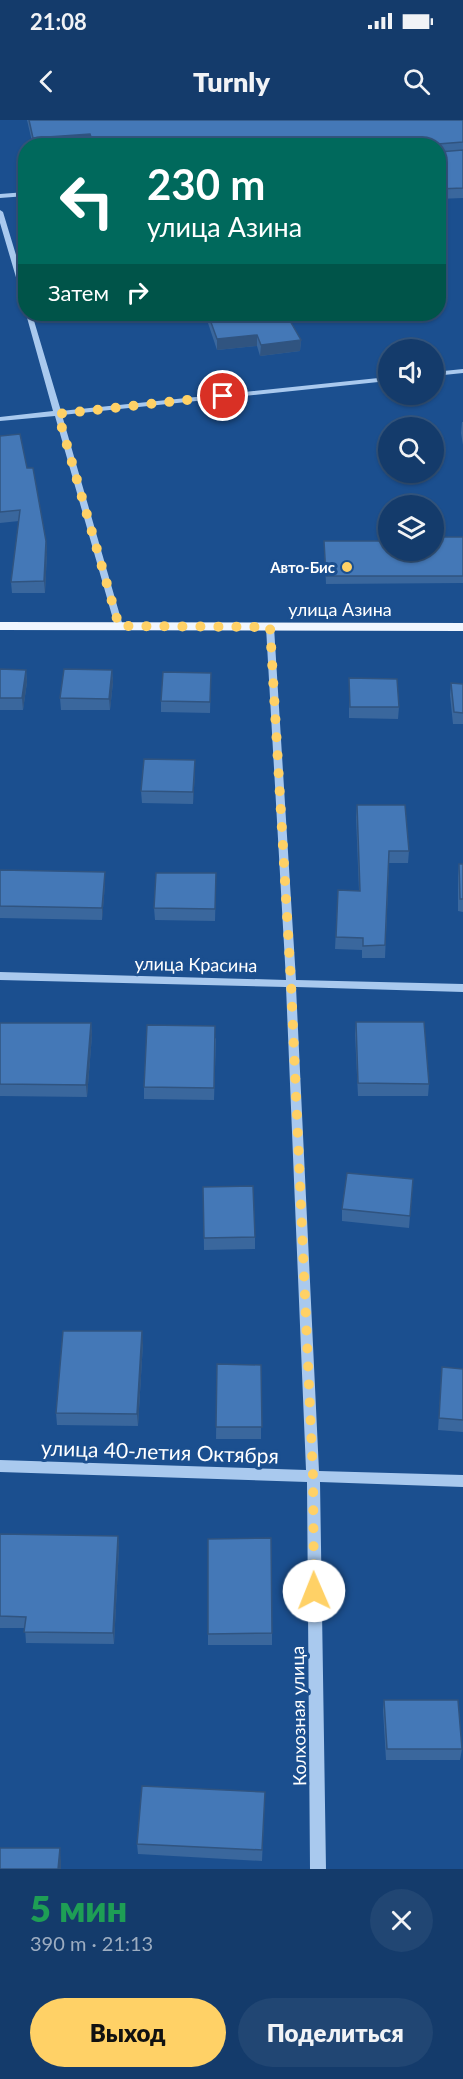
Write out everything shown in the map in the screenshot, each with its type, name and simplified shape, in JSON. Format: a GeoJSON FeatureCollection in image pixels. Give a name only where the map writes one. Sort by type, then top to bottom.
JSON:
{"type":"FeatureCollection","features":[{"type":"Feature","properties":{"kind":"main road","name":"улица Азина"},"geometry":{"type":"LineString","coordinates":[[0,626],[463,627]]}},
{"type":"Feature","properties":{"kind":"street"},"geometry":{"type":"LineString","coordinates":[[0,196],[18,195]]}},
{"type":"Feature","properties":{"kind":"street"},"geometry":{"type":"LineString","coordinates":[[0,212],[18,274]]}},
{"type":"Feature","properties":{"kind":"street"},"geometry":{"type":"LineString","coordinates":[[31,321],[119,626]]}},
{"type":"Feature","properties":{"kind":"street"},"geometry":{"type":"LineString","coordinates":[[444,373],[463,371]]}},
{"type":"Feature","properties":{"kind":"street"},"geometry":{"type":"LineString","coordinates":[[0,419],[378,380]]}},
{"type":"Feature","properties":{"kind":"street","name":"Колхозная улица"},"geometry":{"type":"LineString","coordinates":[[270,627],[291,983],[313,1476],[318,1869]]}},
{"type":"Feature","properties":{"kind":"street","name":"улица Красина"},"geometry":{"type":"LineString","coordinates":[[0,976],[463,988]]}},
{"type":"Feature","properties":{"kind":"street","name":"улица 40-летия Октября"},"geometry":{"type":"LineString","coordinates":[[0,1466],[463,1481]]}},
{"type":"Feature","properties":{"kind":"building"},"geometry":{"type":"Polygon","coordinates":[[[29,120],[463,120],[463,142],[446,143],[446,138],[91,138],[90,134],[33,138],[29,120]]]}},
{"type":"Feature","properties":{"kind":"building"},"geometry":{"type":"Polygon","coordinates":[[[463,150],[463,188],[446,189],[446,151],[463,150]]]}},
{"type":"Feature","properties":{"kind":"building"},"geometry":{"type":"Polygon","coordinates":[[[211,321],[290,321],[301,340],[261,345],[257,335],[217,339],[211,321]]]}},
{"type":"Feature","properties":{"kind":"building"},"geometry":{"type":"Polygon","coordinates":[[[20,434],[27,468],[33,468],[46,541],[44,581],[11,582],[20,510],[0,512],[0,436],[20,434]]]}},
{"type":"Feature","properties":{"kind":"building"},"geometry":{"type":"Polygon","coordinates":[[[444,537],[463,537],[463,576],[326,576],[324,541],[378,541],[378,561],[444,561],[444,537]]]}},
{"type":"Feature","properties":{"kind":"building"},"geometry":{"type":"Polygon","coordinates":[[[0,669],[26,670],[22,698],[0,698],[0,669]]]}},
{"type":"Feature","properties":{"kind":"building"},"geometry":{"type":"Polygon","coordinates":[[[64,669],[112,670],[109,699],[60,698],[64,669]]]}},
{"type":"Feature","properties":{"kind":"building"},"geometry":{"type":"Polygon","coordinates":[[[163,672],[211,673],[210,702],[161,701],[163,672]]]}},
{"type":"Feature","properties":{"kind":"building"},"geometry":{"type":"Polygon","coordinates":[[[349,678],[397,679],[399,707],[350,707],[349,678]]]}},
{"type":"Feature","properties":{"kind":"building"},"geometry":{"type":"Polygon","coordinates":[[[451,683],[463,684],[463,713],[454,712],[451,683]]]}},
{"type":"Feature","properties":{"kind":"building"},"geometry":{"type":"Polygon","coordinates":[[[144,759],[195,760],[193,792],[141,791],[144,759]]]}},
{"type":"Feature","properties":{"kind":"building"},"geometry":{"type":"Polygon","coordinates":[[[357,805],[405,805],[409,851],[389,851],[385,945],[363,946],[363,938],[336,937],[338,890],[360,891],[357,805]]]}},
{"type":"Feature","properties":{"kind":"building"},"geometry":{"type":"Polygon","coordinates":[[[459,864],[463,864],[463,899],[460,899],[459,864]]]}},
{"type":"Feature","properties":{"kind":"building"},"geometry":{"type":"Polygon","coordinates":[[[0,870],[105,872],[102,908],[0,906],[0,870]]]}},
{"type":"Feature","properties":{"kind":"building"},"geometry":{"type":"Polygon","coordinates":[[[156,873],[216,873],[215,909],[154,908],[156,873]]]}},
{"type":"Feature","properties":{"kind":"building"},"geometry":{"type":"Polygon","coordinates":[[[356,1022],[424,1022],[429,1084],[358,1083],[356,1022]]]}},
{"type":"Feature","properties":{"kind":"building"},"geometry":{"type":"Polygon","coordinates":[[[0,1023],[91,1023],[86,1085],[0,1084],[0,1023]]]}},
{"type":"Feature","properties":{"kind":"building"},"geometry":{"type":"Polygon","coordinates":[[[147,1025],[215,1026],[214,1088],[144,1087],[147,1025]]]}},
{"type":"Feature","properties":{"kind":"building"},"geometry":{"type":"Polygon","coordinates":[[[347,1173],[413,1179],[410,1216],[342,1209],[347,1173]]]}},
{"type":"Feature","properties":{"kind":"building"},"geometry":{"type":"Polygon","coordinates":[[[253,1186],[255,1237],[204,1238],[203,1187],[253,1186]]]}},
{"type":"Feature","properties":{"kind":"building"},"geometry":{"type":"Polygon","coordinates":[[[63,1331],[142,1331],[137,1414],[56,1413],[63,1331]]]}},
{"type":"Feature","properties":{"kind":"building"},"geometry":{"type":"Polygon","coordinates":[[[217,1364],[261,1365],[262,1427],[216,1427],[217,1364]]]}},
{"type":"Feature","properties":{"kind":"building"},"geometry":{"type":"Polygon","coordinates":[[[442,1367],[463,1369],[463,1420],[439,1418],[442,1367]]]}},
{"type":"Feature","properties":{"kind":"building"},"geometry":{"type":"Polygon","coordinates":[[[0,1534],[118,1536],[113,1633],[24,1632],[26,1617],[0,1616],[0,1534]]]}},
{"type":"Feature","properties":{"kind":"building"},"geometry":{"type":"Polygon","coordinates":[[[271,1538],[272,1633],[208,1634],[208,1539],[271,1538]]]}},
{"type":"Feature","properties":{"kind":"building"},"geometry":{"type":"Polygon","coordinates":[[[384,1700],[458,1700],[462,1749],[387,1749],[384,1700]]]}},
{"type":"Feature","properties":{"kind":"building"},"geometry":{"type":"Polygon","coordinates":[[[142,1786],[265,1792],[262,1850],[137,1844],[142,1786]]]}},
{"type":"Feature","properties":{"kind":"building"},"geometry":{"type":"Polygon","coordinates":[[[0,1848],[60,1848],[58,1869],[0,1869],[0,1848]]]}},
{"type":"Feature","properties":{"kind":"place","name":"Авто-Бис"},"geometry":{"type":"Point","coordinates":[347,567]}},
{"type":"Feature","properties":{"kind":"route"},"geometry":{"type":"LineString","coordinates":[[223,396],[58,414],[119,626],[270,627],[291,983],[313,1476],[314,1591]]}}]}
